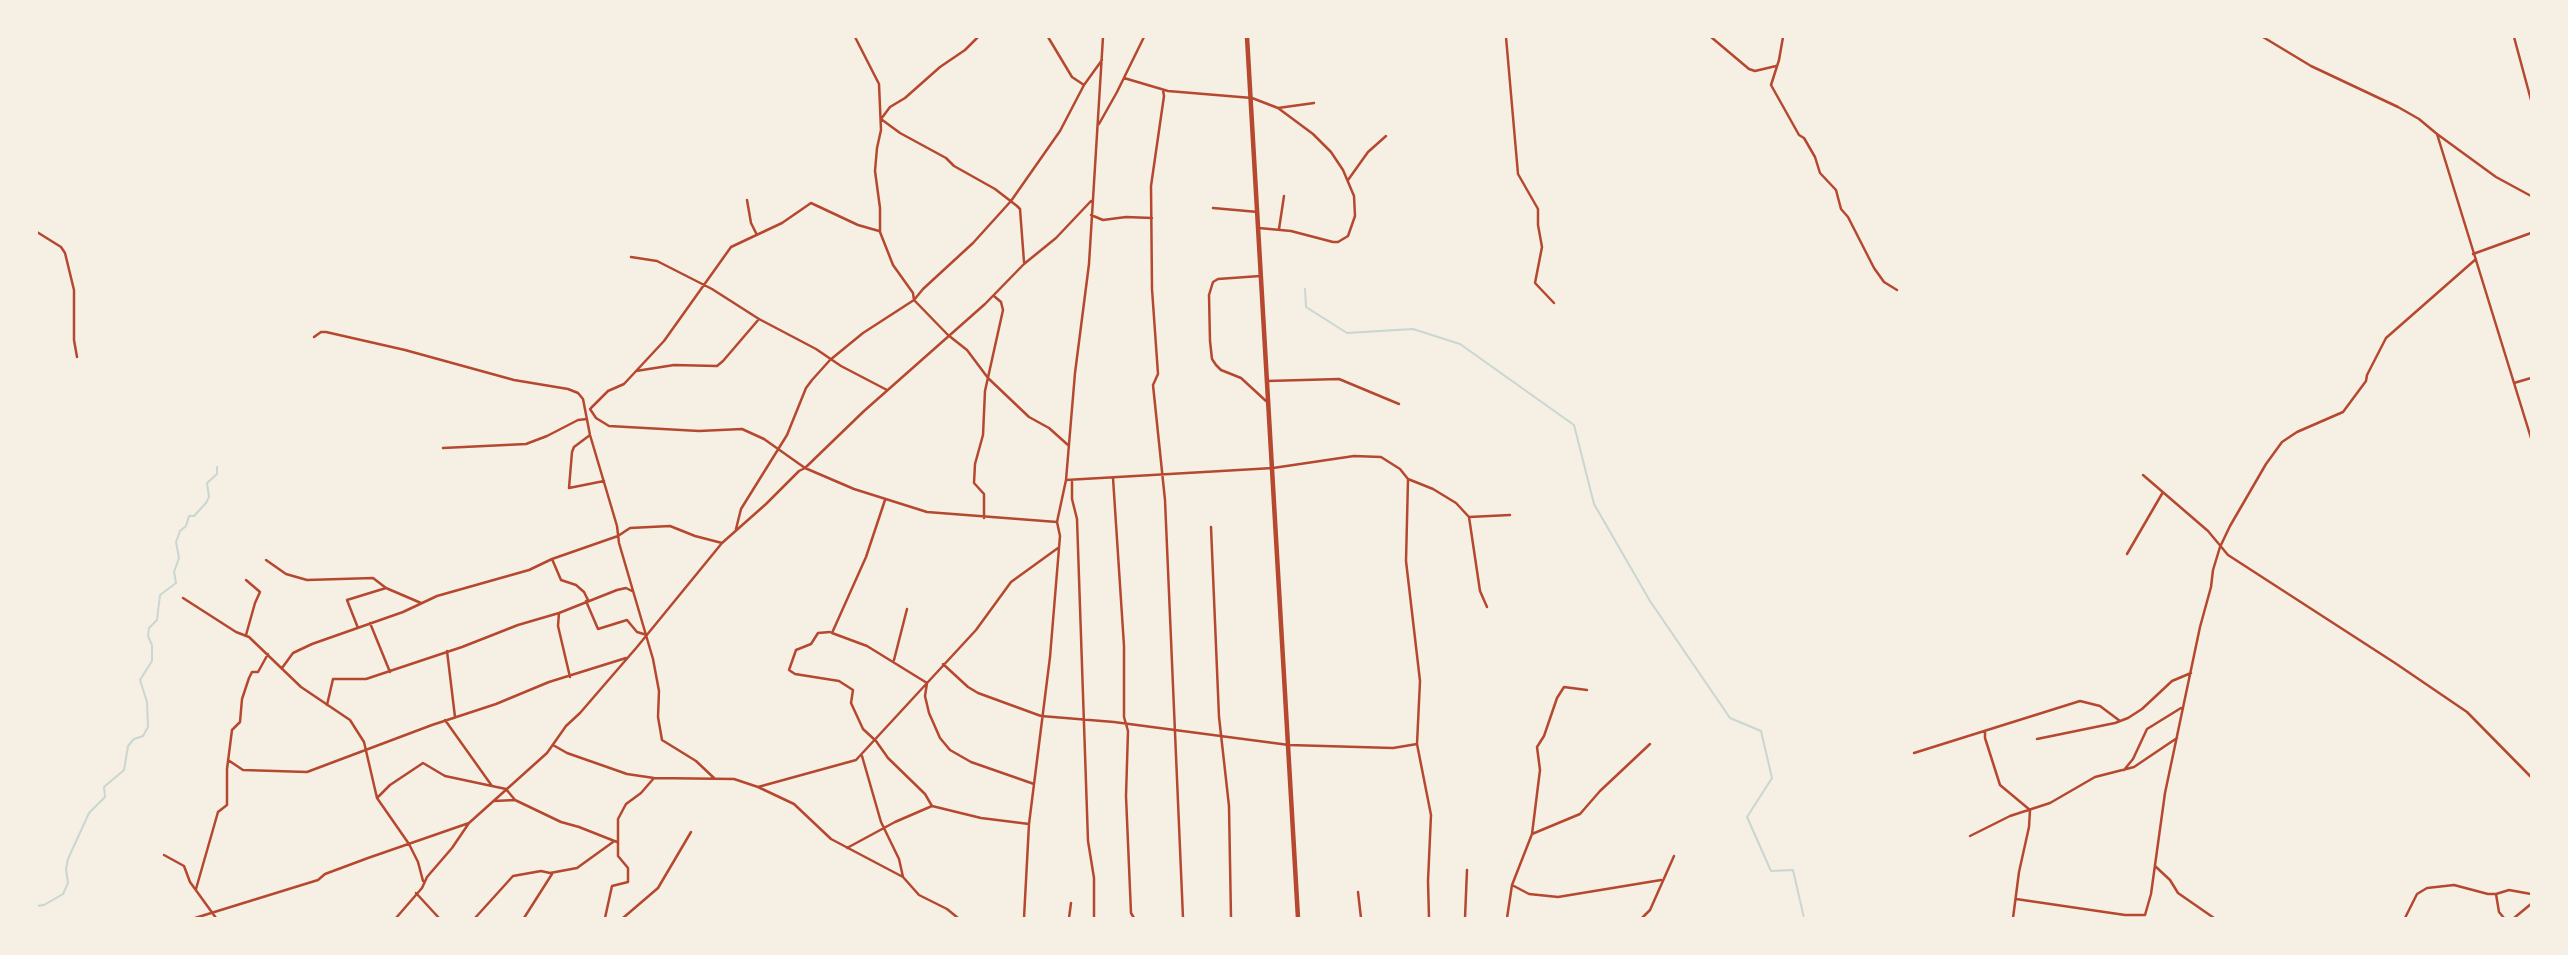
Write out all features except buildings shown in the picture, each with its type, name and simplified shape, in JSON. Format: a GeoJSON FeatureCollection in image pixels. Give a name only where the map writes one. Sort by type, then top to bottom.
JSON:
{"type":"FeatureCollection","features":[{"type":"Feature","properties":{"kind":"main road"},"geometry":{"type":"LineString","coordinates":[[1247,37],[1298,918]]}},
{"type":"Feature","properties":{"kind":"street"},"geometry":{"type":"LineString","coordinates":[[855,37],[877,77],[881,119],[875,164],[880,232],[893,265],[913,293],[914,300],[948,335],[967,350],[988,378],[1029,417],[1049,428],[1068,445]]}},
{"type":"Feature","properties":{"kind":"street"},"geometry":{"type":"LineString","coordinates":[[881,119],[890,107],[905,99],[978,37]]}},
{"type":"Feature","properties":{"kind":"street"},"geometry":{"type":"LineString","coordinates":[[1048,37],[1072,77],[1084,85]]}},
{"type":"Feature","properties":{"kind":"street"},"geometry":{"type":"LineString","coordinates":[[1024,918],[1029,824],[1041,716],[1045,710],[1060,536],[1057,522],[1066,480],[1089,264],[1103,37]]}},
{"type":"Feature","properties":{"kind":"street"},"geometry":{"type":"LineString","coordinates":[[1098,125],[1144,37]]}},
{"type":"Feature","properties":{"kind":"street"},"geometry":{"type":"LineString","coordinates":[[1506,37],[1518,174],[1538,209],[1542,247],[1535,283],[1554,303]]}},
{"type":"Feature","properties":{"kind":"street"},"geometry":{"type":"LineString","coordinates":[[1711,37],[1749,69],[1755,71],[1776,66]]}},
{"type":"Feature","properties":{"kind":"street"},"geometry":{"type":"LineString","coordinates":[[1783,37],[1771,85],[1799,135],[1804,138],[1815,157],[1822,176],[1836,190],[1842,209],[1874,268],[1887,286],[1897,290]]}},
{"type":"Feature","properties":{"kind":"street"},"geometry":{"type":"LineString","coordinates":[[2263,37],[2311,66],[2419,119],[2496,177],[2531,196]]}},
{"type":"Feature","properties":{"kind":"street"},"geometry":{"type":"LineString","coordinates":[[2514,37],[2531,100]]}},
{"type":"Feature","properties":{"kind":"street"},"geometry":{"type":"LineString","coordinates":[[734,533],[745,503],[793,424],[806,388],[830,360],[880,321],[914,300],[973,243],[1011,201],[1060,131],[1084,85],[1102,60]]}},
{"type":"Feature","properties":{"kind":"street"},"geometry":{"type":"LineString","coordinates":[[1124,78],[1163,90],[1252,98],[1278,108],[1322,143],[1338,161],[1354,196],[1356,210],[1348,236],[1333,242],[1279,229],[1259,228]]}},
{"type":"Feature","properties":{"kind":"street"},"geometry":{"type":"LineString","coordinates":[[1163,90],[1154,159],[1152,289],[1158,374],[1153,385],[1170,598],[1183,918]]}},
{"type":"Feature","properties":{"kind":"street"},"geometry":{"type":"LineString","coordinates":[[1164,96],[1171,91]]}},
{"type":"Feature","properties":{"kind":"street"},"geometry":{"type":"LineString","coordinates":[[1278,108],[1314,103]]}},
{"type":"Feature","properties":{"kind":"street"},"geometry":{"type":"LineString","coordinates":[[881,119],[900,134],[946,158],[954,166],[980,180],[1020,209],[1024,264]]}},
{"type":"Feature","properties":{"kind":"street"},"geometry":{"type":"LineString","coordinates":[[2437,134],[2531,438]]}},
{"type":"Feature","properties":{"kind":"street"},"geometry":{"type":"LineString","coordinates":[[1348,180],[1368,152],[1385,136]]}},
{"type":"Feature","properties":{"kind":"street"},"geometry":{"type":"LineString","coordinates":[[1279,229],[1284,196]]}},
{"type":"Feature","properties":{"kind":"street"},"geometry":{"type":"LineString","coordinates":[[747,200],[751,223],[757,235]]}},
{"type":"Feature","properties":{"kind":"street"},"geometry":{"type":"LineString","coordinates":[[396,918],[469,823],[553,745],[566,726],[629,657],[722,543],[994,296],[1091,201]]}},
{"type":"Feature","properties":{"kind":"street"},"geometry":{"type":"LineString","coordinates":[[586,413],[608,391],[624,384],[664,341],[692,298],[705,286],[726,252],[782,223],[811,203],[880,232]]}},
{"type":"Feature","properties":{"kind":"street"},"geometry":{"type":"LineString","coordinates":[[1213,208],[1258,212]]}},
{"type":"Feature","properties":{"kind":"street"},"geometry":{"type":"LineString","coordinates":[[1091,215],[1103,220],[1152,218]]}},
{"type":"Feature","properties":{"kind":"street"},"geometry":{"type":"LineString","coordinates":[[37,232],[61,247],[65,253],[74,290],[74,340],[77,356]]}},
{"type":"Feature","properties":{"kind":"street"},"geometry":{"type":"LineString","coordinates":[[2473,254],[2531,233]]}},
{"type":"Feature","properties":{"kind":"street"},"geometry":{"type":"LineString","coordinates":[[631,257],[657,261],[888,390]]}},
{"type":"Feature","properties":{"kind":"street"},"geometry":{"type":"LineString","coordinates":[[2016,899],[2125,915],[2145,915],[2150,903],[2162,810],[2220,547],[2266,464],[2283,442],[2297,432],[2343,412],[2366,381],[2386,338],[2476,259]]}},
{"type":"Feature","properties":{"kind":"street"},"geometry":{"type":"LineString","coordinates":[[1261,276],[1213,282],[1209,295],[1210,341],[1212,359],[1216,365],[1253,387],[1269,404]]}},
{"type":"Feature","properties":{"kind":"street"},"geometry":{"type":"LineString","coordinates":[[984,518],[984,494],[974,483],[976,454],[983,435],[988,378],[1003,307],[994,296]]}},
{"type":"Feature","properties":{"kind":"street"},"geometry":{"type":"LineString","coordinates":[[636,371],[682,364],[717,366],[759,319]]}},
{"type":"Feature","properties":{"kind":"street"},"geometry":{"type":"LineString","coordinates":[[314,337],[321,331],[326,332],[405,350],[514,380],[578,393],[583,399],[590,435],[646,635],[659,691],[658,717],[662,740],[696,761],[714,778]]}},
{"type":"Feature","properties":{"kind":"street"},"geometry":{"type":"LineString","coordinates":[[2514,383],[2531,378]]}},
{"type":"Feature","properties":{"kind":"street"},"geometry":{"type":"LineString","coordinates":[[1267,381],[1339,379],[1399,404]]}},
{"type":"Feature","properties":{"kind":"street"},"geometry":{"type":"LineString","coordinates":[[590,409],[596,418],[609,426],[699,431],[742,429],[764,439],[805,468],[885,500],[927,512],[1057,522]]}},
{"type":"Feature","properties":{"kind":"street"},"geometry":{"type":"LineString","coordinates":[[443,448],[527,444],[578,420],[587,419]]}},
{"type":"Feature","properties":{"kind":"street"},"geometry":{"type":"LineString","coordinates":[[590,435],[572,452],[569,488],[604,481]]}},
{"type":"Feature","properties":{"kind":"street"},"geometry":{"type":"LineString","coordinates":[[1066,480],[1273,468],[1318,460],[1370,455],[1381,457],[1408,479],[1456,503],[1469,517],[1480,591],[1488,607]]}},
{"type":"Feature","properties":{"kind":"street"},"geometry":{"type":"LineString","coordinates":[[2143,475],[2208,531],[2228,555],[2467,712],[2531,777]]}},
{"type":"Feature","properties":{"kind":"street"},"geometry":{"type":"LineString","coordinates":[[1113,478],[1128,732],[1126,796],[1133,918]]}},
{"type":"Feature","properties":{"kind":"street"},"geometry":{"type":"LineString","coordinates":[[1408,479],[1406,561],[1420,681],[1417,744],[1432,815],[1429,918]]}},
{"type":"Feature","properties":{"kind":"street"},"geometry":{"type":"LineString","coordinates":[[1072,481],[1072,499],[1077,519],[1088,841],[1094,878],[1094,918]]}},
{"type":"Feature","properties":{"kind":"street"},"geometry":{"type":"LineString","coordinates":[[2127,554],[2163,492]]}},
{"type":"Feature","properties":{"kind":"street"},"geometry":{"type":"LineString","coordinates":[[832,633],[866,557],[885,500]]}},
{"type":"Feature","properties":{"kind":"street"},"geometry":{"type":"LineString","coordinates":[[1469,517],[1510,515]]}},
{"type":"Feature","properties":{"kind":"street"},"geometry":{"type":"LineString","coordinates":[[282,668],[291,654],[300,649],[437,596],[529,570],[618,536],[630,528],[664,525],[722,543]]}},
{"type":"Feature","properties":{"kind":"street"},"geometry":{"type":"LineString","coordinates":[[1211,527],[1221,737],[1229,806],[1231,918]]}},
{"type":"Feature","properties":{"kind":"street"},"geometry":{"type":"LineString","coordinates":[[758,787],[850,762],[862,755],[976,630],[1011,582],[1058,548]]}},
{"type":"Feature","properties":{"kind":"street"},"geometry":{"type":"LineString","coordinates":[[267,559],[297,579],[370,578],[421,603]]}},
{"type":"Feature","properties":{"kind":"street"},"geometry":{"type":"LineString","coordinates":[[552,559],[561,580],[576,585],[584,592],[598,629],[627,620],[637,632],[646,635]]}},
{"type":"Feature","properties":{"kind":"street"},"geometry":{"type":"LineString","coordinates":[[246,580],[260,592],[246,635]]}},
{"type":"Feature","properties":{"kind":"street"},"geometry":{"type":"LineString","coordinates":[[358,628],[346,600],[386,588]]}},
{"type":"Feature","properties":{"kind":"street"},"geometry":{"type":"LineString","coordinates":[[327,705],[333,679],[366,679],[390,672],[622,589],[632,591]]}},
{"type":"Feature","properties":{"kind":"street"},"geometry":{"type":"LineString","coordinates":[[183,598],[236,632],[246,635],[301,687],[350,720],[361,734],[366,748],[377,798],[409,844],[418,862],[424,884]]}},
{"type":"Feature","properties":{"kind":"street"},"geometry":{"type":"LineString","coordinates":[[894,661],[907,609]]}},
{"type":"Feature","properties":{"kind":"street"},"geometry":{"type":"LineString","coordinates":[[559,613],[557,624],[570,677]]}},
{"type":"Feature","properties":{"kind":"street"},"geometry":{"type":"LineString","coordinates":[[370,623],[390,672]]}},
{"type":"Feature","properties":{"kind":"street"},"geometry":{"type":"LineString","coordinates":[[927,683],[867,646],[832,633],[818,633],[811,644],[796,650],[789,670],[795,674],[839,681],[853,690],[851,703],[863,729],[925,794],[932,806]]}},
{"type":"Feature","properties":{"kind":"street"},"geometry":{"type":"LineString","coordinates":[[447,652],[455,717]]}},
{"type":"Feature","properties":{"kind":"street"},"geometry":{"type":"LineString","coordinates":[[196,889],[218,812],[227,805],[232,730],[240,722],[242,699],[249,678],[253,672],[258,672],[268,654]]}},
{"type":"Feature","properties":{"kind":"street"},"geometry":{"type":"LineString","coordinates":[[228,760],[243,770],[301,773],[496,704],[549,682],[629,657]]}},
{"type":"Feature","properties":{"kind":"street"},"geometry":{"type":"LineString","coordinates":[[943,664],[978,693],[1041,716],[1289,745],[1393,748],[1417,744]]}},
{"type":"Feature","properties":{"kind":"street"},"geometry":{"type":"LineString","coordinates":[[2037,739],[2120,721],[2137,713],[2172,681],[2191,673]]}},
{"type":"Feature","properties":{"kind":"street"},"geometry":{"type":"LineString","coordinates":[[927,683],[925,696],[929,713],[946,747],[971,762],[1034,785]]}},
{"type":"Feature","properties":{"kind":"street"},"geometry":{"type":"LineString","coordinates":[[1507,918],[1512,885],[1532,834],[1540,770],[1537,747],[1564,687],[1587,690]]}},
{"type":"Feature","properties":{"kind":"street"},"geometry":{"type":"LineString","coordinates":[[1914,753],[2080,701],[2100,706],[2120,721]]}},
{"type":"Feature","properties":{"kind":"street"},"geometry":{"type":"LineString","coordinates":[[2124,770],[2133,759],[2147,729],[2183,707]]}},
{"type":"Feature","properties":{"kind":"street"},"geometry":{"type":"LineString","coordinates":[[445,720],[492,786]]}},
{"type":"Feature","properties":{"kind":"street"},"geometry":{"type":"LineString","coordinates":[[1986,731],[1985,738],[2000,785],[2030,810]]}},
{"type":"Feature","properties":{"kind":"street"},"geometry":{"type":"LineString","coordinates":[[1970,836],[2004,819],[2050,803],[2095,777],[2134,767],[2177,738]]}},
{"type":"Feature","properties":{"kind":"street"},"geometry":{"type":"LineString","coordinates":[[1532,834],[1580,814],[1600,791],[1650,744]]}},
{"type":"Feature","properties":{"kind":"street"},"geometry":{"type":"LineString","coordinates":[[553,745],[567,753],[627,774],[654,778],[734,779],[758,787],[794,804],[831,839],[904,877],[919,895],[947,909],[958,918]]}},
{"type":"Feature","properties":{"kind":"street"},"geometry":{"type":"LineString","coordinates":[[862,755],[875,802],[904,877]]}},
{"type":"Feature","properties":{"kind":"street"},"geometry":{"type":"LineString","coordinates":[[377,798],[390,785],[423,764],[445,776],[506,789],[515,800],[561,822],[615,842]]}},
{"type":"Feature","properties":{"kind":"street"},"geometry":{"type":"LineString","coordinates":[[605,918],[612,886],[628,882],[628,868],[618,856],[615,842],[618,818],[621,811],[654,778]]}},
{"type":"Feature","properties":{"kind":"street"},"geometry":{"type":"LineString","coordinates":[[494,801],[515,800]]}},
{"type":"Feature","properties":{"kind":"street"},"geometry":{"type":"LineString","coordinates":[[847,848],[932,806],[981,818],[1029,824]]}},
{"type":"Feature","properties":{"kind":"street"},"geometry":{"type":"LineString","coordinates":[[2014,918],[2030,810]]}},
{"type":"Feature","properties":{"kind":"street"},"geometry":{"type":"LineString","coordinates":[[195,918],[318,880],[325,874],[469,823]]}},
{"type":"Feature","properties":{"kind":"street"},"geometry":{"type":"LineString","coordinates":[[623,918],[658,888],[691,832]]}},
{"type":"Feature","properties":{"kind":"street"},"geometry":{"type":"LineString","coordinates":[[475,918],[513,876],[541,871],[553,873],[579,867],[615,842]]}},
{"type":"Feature","properties":{"kind":"street"},"geometry":{"type":"LineString","coordinates":[[164,855],[184,866],[190,882],[216,918]]}},
{"type":"Feature","properties":{"kind":"street"},"geometry":{"type":"LineString","coordinates":[[1642,918],[1650,910],[1661,880],[1669,870],[1674,856]]}},
{"type":"Feature","properties":{"kind":"street"},"geometry":{"type":"LineString","coordinates":[[2154,865],[2170,880],[2178,893],[2214,918]]}},
{"type":"Feature","properties":{"kind":"street"},"geometry":{"type":"LineString","coordinates":[[1465,918],[1467,870]]}},
{"type":"Feature","properties":{"kind":"street"},"geometry":{"type":"LineString","coordinates":[[524,918],[553,873]]}},
{"type":"Feature","properties":{"kind":"street"},"geometry":{"type":"LineString","coordinates":[[1512,885],[1529,894],[1558,897],[1661,880]]}},
{"type":"Feature","properties":{"kind":"street"},"geometry":{"type":"LineString","coordinates":[[2405,918],[2417,894],[2427,888],[2454,886],[2496,894],[2509,890],[2531,894]]}},
{"type":"Feature","properties":{"kind":"street"},"geometry":{"type":"LineString","coordinates":[[1357,891],[1361,918]]}},
{"type":"Feature","properties":{"kind":"street"},"geometry":{"type":"LineString","coordinates":[[416,893],[439,918]]}},
{"type":"Feature","properties":{"kind":"street"},"geometry":{"type":"LineString","coordinates":[[2496,894],[2499,912],[2504,918]]}},
{"type":"Feature","properties":{"kind":"street"},"geometry":{"type":"LineString","coordinates":[[1069,918],[1071,902]]}},
{"type":"Feature","properties":{"kind":"street"},"geometry":{"type":"LineString","coordinates":[[2514,918],[2531,904]]}},
{"type":"Feature","properties":{"kind":"waterway"},"geometry":{"type":"LineString","coordinates":[[1305,289],[1306,307],[1347,333],[1413,329],[1460,344],[1574,425],[1594,504],[1650,601],[1730,718],[1761,731],[1772,778],[1747,817],[1771,871],[1793,870],[1804,918]]}},
{"type":"Feature","properties":{"kind":"waterway"},"geometry":{"type":"LineString","coordinates":[[37,906],[63,894],[68,883],[68,859],[89,813],[105,797],[104,787],[124,770],[128,746],[134,739],[143,736],[148,727],[147,702],[140,680],[152,661],[149,628],[157,620],[160,595],[176,583],[174,572],[179,558],[176,542],[180,531],[186,526],[189,516],[194,516],[206,503],[209,497],[207,483],[217,474],[217,467]]}}]}
